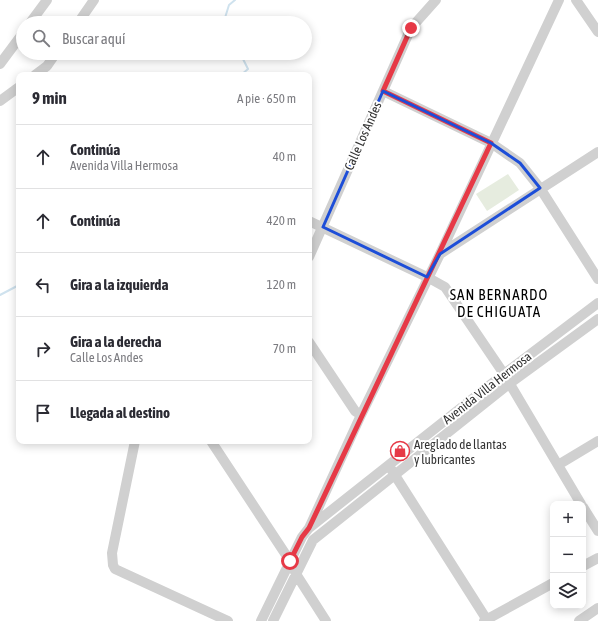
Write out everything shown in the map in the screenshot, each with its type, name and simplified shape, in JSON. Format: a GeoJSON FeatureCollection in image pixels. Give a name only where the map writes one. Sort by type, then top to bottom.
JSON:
{"type":"FeatureCollection","features":[{"type":"Feature","properties":{"kind":"street"},"geometry":{"type":"LineString","coordinates":[[35,16],[47,0]]}},
{"type":"Feature","properties":{"kind":"street"},"geometry":{"type":"LineString","coordinates":[[83,16],[94,0]]}},
{"type":"Feature","properties":{"kind":"street","name":"Calle Los Andes"},"geometry":{"type":"LineString","coordinates":[[312,251],[411,28],[436,0]]}},
{"type":"Feature","properties":{"kind":"street"},"geometry":{"type":"LineString","coordinates":[[309,528],[361,415],[427,277],[440,254],[559,0]]}},
{"type":"Feature","properties":{"kind":"street"},"geometry":{"type":"LineString","coordinates":[[576,0],[598,32]]}},
{"type":"Feature","properties":{"kind":"street"},"geometry":{"type":"LineString","coordinates":[[0,64],[16,42]]}},
{"type":"Feature","properties":{"kind":"street"},"geometry":{"type":"LineString","coordinates":[[39,72],[47,66],[51,60]]}},
{"type":"Feature","properties":{"kind":"street"},"geometry":{"type":"LineString","coordinates":[[0,101],[16,89]]}},
{"type":"Feature","properties":{"kind":"street"},"geometry":{"type":"LineString","coordinates":[[383,91],[491,143],[520,163],[540,188],[598,279]]}},
{"type":"Feature","properties":{"kind":"street"},"geometry":{"type":"LineString","coordinates":[[440,254],[540,188],[598,152]]}},
{"type":"Feature","properties":{"kind":"street"},"geometry":{"type":"LineString","coordinates":[[312,222],[445,287],[504,374],[579,501]]}},
{"type":"Feature","properties":{"kind":"street","name":"Avenida Villa Hermosa"},"geometry":{"type":"LineString","coordinates":[[261,621],[302,537],[309,528],[504,374],[598,303]]}},
{"type":"Feature","properties":{"kind":"street","name":"Avenida Villa Hermosa"},"geometry":{"type":"LineString","coordinates":[[273,621],[313,540],[510,384],[598,319]]}},
{"type":"Feature","properties":{"kind":"street"},"geometry":{"type":"LineString","coordinates":[[312,346],[355,411],[361,415]]}},
{"type":"Feature","properties":{"kind":"street"},"geometry":{"type":"LineString","coordinates":[[558,465],[598,441]]}},
{"type":"Feature","properties":{"kind":"street"},"geometry":{"type":"LineString","coordinates":[[134,444],[112,554],[113,565],[115,568],[228,621]]}},
{"type":"Feature","properties":{"kind":"street"},"geometry":{"type":"LineString","coordinates":[[213,444],[290,561],[296,574],[326,621]]}},
{"type":"Feature","properties":{"kind":"street"},"geometry":{"type":"LineString","coordinates":[[389,465],[485,620],[550,585]]}},
{"type":"Feature","properties":{"kind":"street"},"geometry":{"type":"LineString","coordinates":[[586,512],[598,531]]}},
{"type":"Feature","properties":{"kind":"street"},"geometry":{"type":"LineString","coordinates":[[586,564],[598,558]]}},
{"type":"Feature","properties":{"kind":"street"},"geometry":{"type":"LineString","coordinates":[[579,621],[598,608]]}},
{"type":"Feature","properties":{"kind":"highlighted area"},"geometry":{"type":"Polygon","coordinates":[[[383,91],[491,143],[520,163],[540,188],[440,254],[427,277],[323,227],[383,91]]]}},
{"type":"Feature","properties":{"kind":"shaded area"},"geometry":{"type":"Polygon","coordinates":[[[508,174],[519,190],[487,211],[476,194],[508,174]]]}},
{"type":"Feature","properties":{"kind":"waterway"},"geometry":{"type":"LineString","coordinates":[[226,16],[229,5],[235,0]]}},
{"type":"Feature","properties":{"kind":"waterway"},"geometry":{"type":"LineString","coordinates":[[244,60],[248,69],[244,72]]}},
{"type":"Feature","properties":{"kind":"waterway"},"geometry":{"type":"LineString","coordinates":[[0,295],[16,287]]}},
{"type":"Feature","properties":{"kind":"place","name":"Areglado de llantas y lubricantes"},"geometry":{"type":"Point","coordinates":[400,451]}},
{"type":"Feature","properties":{"kind":"district","name":"SAN BERNARDO DE CHIGUATA"},"geometry":{"type":"Point","coordinates":[499,302]}},
{"type":"Feature","properties":{"kind":"route"},"geometry":{"type":"LineString","coordinates":[[290,561],[302,537],[309,528],[361,415],[427,277],[440,254],[491,143],[383,91],[411,28]]}}]}
